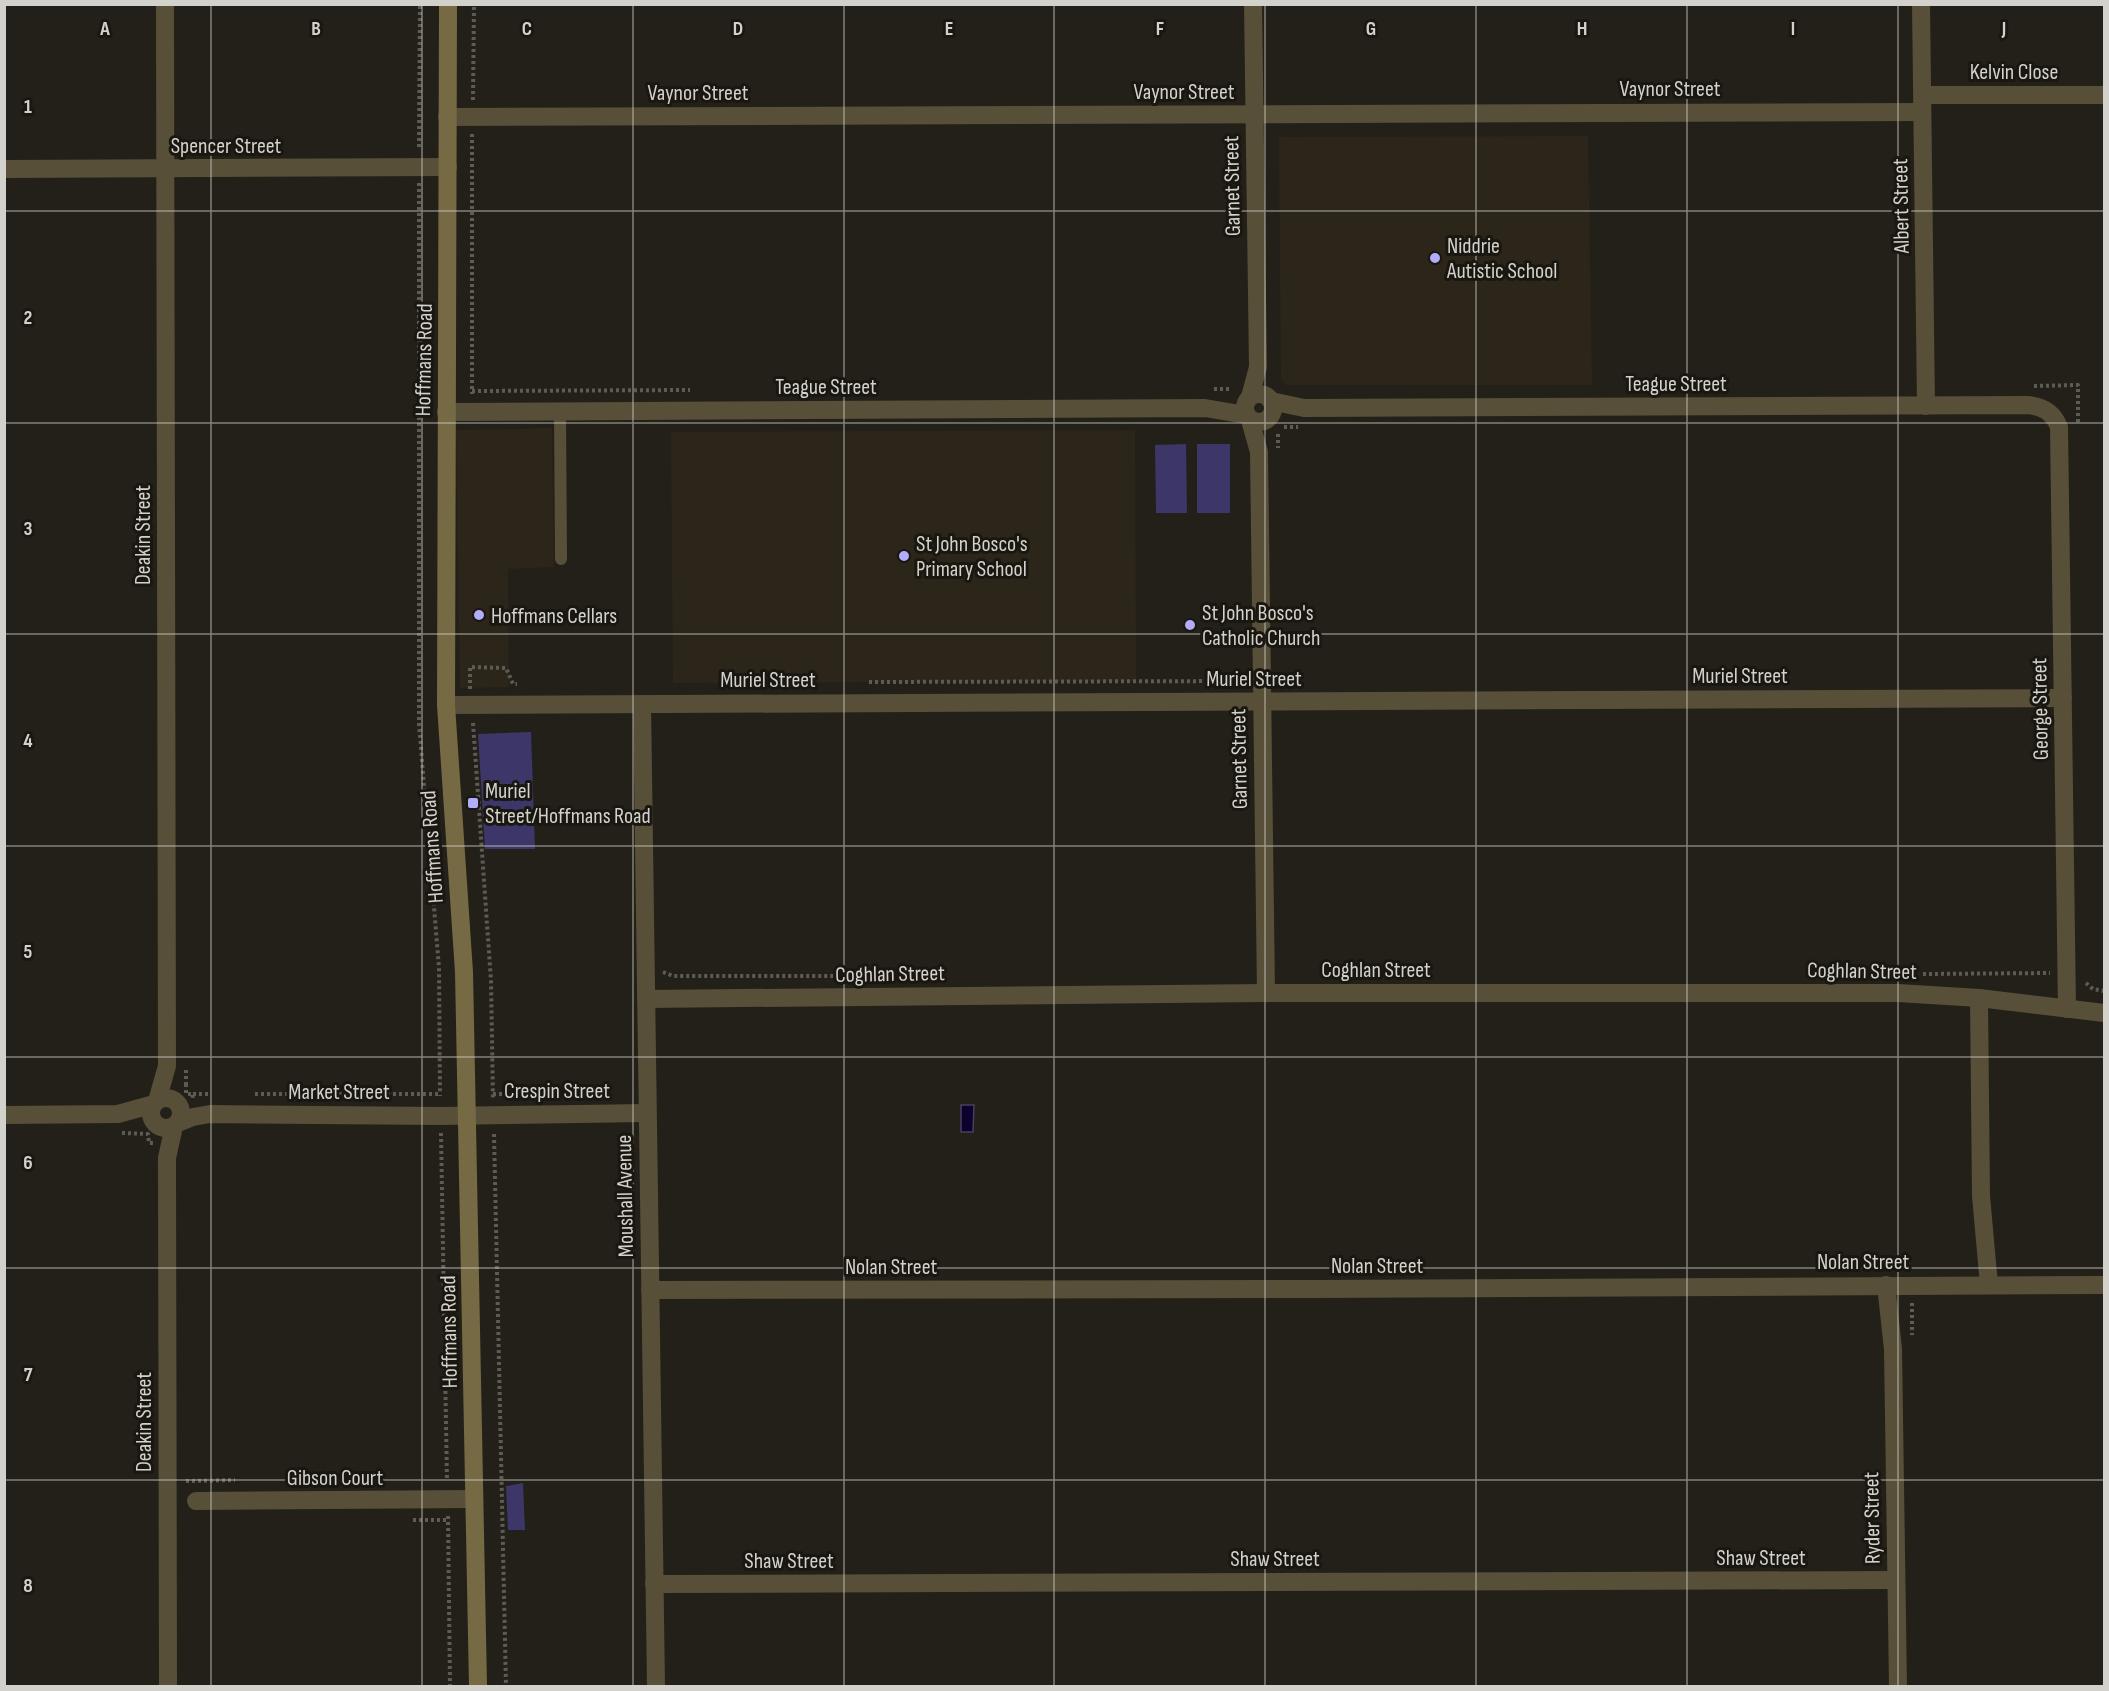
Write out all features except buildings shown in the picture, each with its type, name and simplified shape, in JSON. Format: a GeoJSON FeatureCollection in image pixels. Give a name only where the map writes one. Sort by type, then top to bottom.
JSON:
{"type":"FeatureCollection","features":[{"type":"Feature","properties":{"kind":"main road","name":"Hoffmans Road"},"geometry":{"type":"LineString","coordinates":[[448,4],[446,705],[464,972],[478,1686]]}},
{"type":"Feature","properties":{"kind":"street","name":"Deakin Street"},"geometry":{"type":"LineString","coordinates":[[165,4],[168,1686]]}},
{"type":"Feature","properties":{"kind":"street","name":"Garnet Street"},"geometry":{"type":"LineString","coordinates":[[1253,4],[1266,993]]}},
{"type":"Feature","properties":{"kind":"street","name":"Albert Street"},"geometry":{"type":"LineString","coordinates":[[1921,4],[1926,406]]}},
{"type":"Feature","properties":{"kind":"street","name":"Kelvin Close"},"geometry":{"type":"LineString","coordinates":[[1923,103],[2104,95]]}},
{"type":"Feature","properties":{"kind":"street","name":"Vaynor Street"},"geometry":{"type":"LineString","coordinates":[[447,117],[1254,114],[1923,103]]}},
{"type":"Feature","properties":{"kind":"street","name":"Spencer Street"},"geometry":{"type":"LineString","coordinates":[[4,169],[448,167]]}},
{"type":"Feature","properties":{"kind":"street","name":"Teague Street"},"geometry":{"type":"LineString","coordinates":[[446,412],[2027,405],[2048,411]]}},
{"type":"Feature","properties":{"kind":"street","name":"George Street"},"geometry":{"type":"LineString","coordinates":[[2048,411],[2056,418],[2059,427],[2067,1009]]}},
{"type":"Feature","properties":{"kind":"street","name":"Muriel Street"},"geometry":{"type":"LineString","coordinates":[[446,705],[2063,698]]}},
{"type":"Feature","properties":{"kind":"street","name":"Moushall Avenue"},"geometry":{"type":"LineString","coordinates":[[642,704],[656,1686]]}},
{"type":"Feature","properties":{"kind":"street","name":"Coghlan Street"},"geometry":{"type":"LineString","coordinates":[[646,999],[1266,993],[1898,993],[1979,998],[2104,1013]]}},
{"type":"Feature","properties":{"kind":"street"},"geometry":{"type":"LineString","coordinates":[[1979,998],[1981,1285]]}},
{"type":"Feature","properties":{"kind":"street","name":"Market Street"},"geometry":{"type":"LineString","coordinates":[[4,1115],[166,1113],[468,1115]]}},
{"type":"Feature","properties":{"kind":"street","name":"Crespin Street"},"geometry":{"type":"LineString","coordinates":[[468,1115],[647,1113]]}},
{"type":"Feature","properties":{"kind":"street","name":"Ryder Street"},"geometry":{"type":"LineString","coordinates":[[1893,1285],[1898,1686]]}},
{"type":"Feature","properties":{"kind":"street","name":"Nolan Street"},"geometry":{"type":"LineString","coordinates":[[650,1290],[2104,1285]]}},
{"type":"Feature","properties":{"kind":"street","name":"Gibson Court"},"geometry":{"type":"LineString","coordinates":[[196,1501],[474,1499]]}},
{"type":"Feature","properties":{"kind":"street","name":"Shaw Street"},"geometry":{"type":"LineString","coordinates":[[654,1584],[1896,1580]]}},
{"type":"Feature","properties":{"kind":"lane"},"geometry":{"type":"LineString","coordinates":[[560,411],[561,559]]}},
{"type":"Feature","properties":{"kind":"path"},"geometry":{"type":"LineString","coordinates":[[420,4],[419,724],[439,968],[440,1094]]}},
{"type":"Feature","properties":{"kind":"path"},"geometry":{"type":"LineString","coordinates":[[472,412],[474,4]]}},
{"type":"Feature","properties":{"kind":"path"},"geometry":{"type":"LineString","coordinates":[[2033,386],[2078,385],[2079,433]]}},
{"type":"Feature","properties":{"kind":"path"},"geometry":{"type":"LineString","coordinates":[[473,723],[491,981],[506,1686]]}},
{"type":"Feature","properties":{"kind":"path"},"geometry":{"type":"LineString","coordinates":[[663,960],[663,972],[673,976],[888,976]]}},
{"type":"Feature","properties":{"kind":"path"},"geometry":{"type":"LineString","coordinates":[[2086,983],[2093,989],[2104,991]]}},
{"type":"Feature","properties":{"kind":"path"},"geometry":{"type":"LineString","coordinates":[[429,1133],[441,1133],[447,1481]]}},
{"type":"Feature","properties":{"kind":"path"},"geometry":{"type":"LineString","coordinates":[[1912,1340],[1911,1303],[1915,1300]]}},
{"type":"Feature","properties":{"kind":"path"},"geometry":{"type":"LineString","coordinates":[[448,1500],[450,1686]]}},
{"type":"Feature","properties":{"kind":"path"},"geometry":{"type":"LineString","coordinates":[[412,1520],[448,1520]]}},
{"type":"Feature","properties":{"kind":"shaded area","name":"Niddrie Autistic School"},"geometry":{"type":"Polygon","coordinates":[[[1588,136],[1592,385],[1286,385],[1281,379],[1279,137],[1588,136]]]}},
{"type":"Feature","properties":{"kind":"shaded area"},"geometry":{"type":"Polygon","coordinates":[[[552,428],[554,567],[508,569],[509,687],[460,688],[456,430],[552,428]]]}},
{"type":"Feature","properties":{"kind":"shaded area","name":"St John Bosco's Primary School"},"geometry":{"type":"Polygon","coordinates":[[[1135,430],[1136,681],[673,683],[671,432],[1135,430]]]}},
{"type":"Feature","properties":{"kind":"shaded area"},"geometry":{"type":"Polygon","coordinates":[[[1186,444],[1187,513],[1156,513],[1155,445],[1186,444]]]}},
{"type":"Feature","properties":{"kind":"shaded area"},"geometry":{"type":"Polygon","coordinates":[[[1197,444],[1230,444],[1230,513],[1197,513],[1197,444]]]}},
{"type":"Feature","properties":{"kind":"shaded area"},"geometry":{"type":"Polygon","coordinates":[[[531,732],[535,849],[485,849],[478,734],[531,732]]]}},
{"type":"Feature","properties":{"kind":"shaded area"},"geometry":{"type":"Polygon","coordinates":[[[961,1105],[974,1105],[973,1132],[961,1132],[961,1105]]]}},
{"type":"Feature","properties":{"kind":"shaded area"},"geometry":{"type":"Polygon","coordinates":[[[523,1483],[525,1530],[508,1530],[506,1486],[523,1483]]]}},
{"type":"Feature","properties":{"kind":"place","name":"Niddrie Autistic School"},"geometry":{"type":"Point","coordinates":[1435,258]}},
{"type":"Feature","properties":{"kind":"place","name":"St John Bosco's Primary School"},"geometry":{"type":"Point","coordinates":[904,556]}},
{"type":"Feature","properties":{"kind":"place","name":"Hoffmans Cellars"},"geometry":{"type":"Point","coordinates":[479,615]}},
{"type":"Feature","properties":{"kind":"place","name":"St John Bosco's Catholic Church"},"geometry":{"type":"Point","coordinates":[1190,625]}},
{"type":"Feature","properties":{"kind":"place","name":"Muriel Street/Hoffmans Road"},"geometry":{"type":"Point","coordinates":[473,803]}}]}
